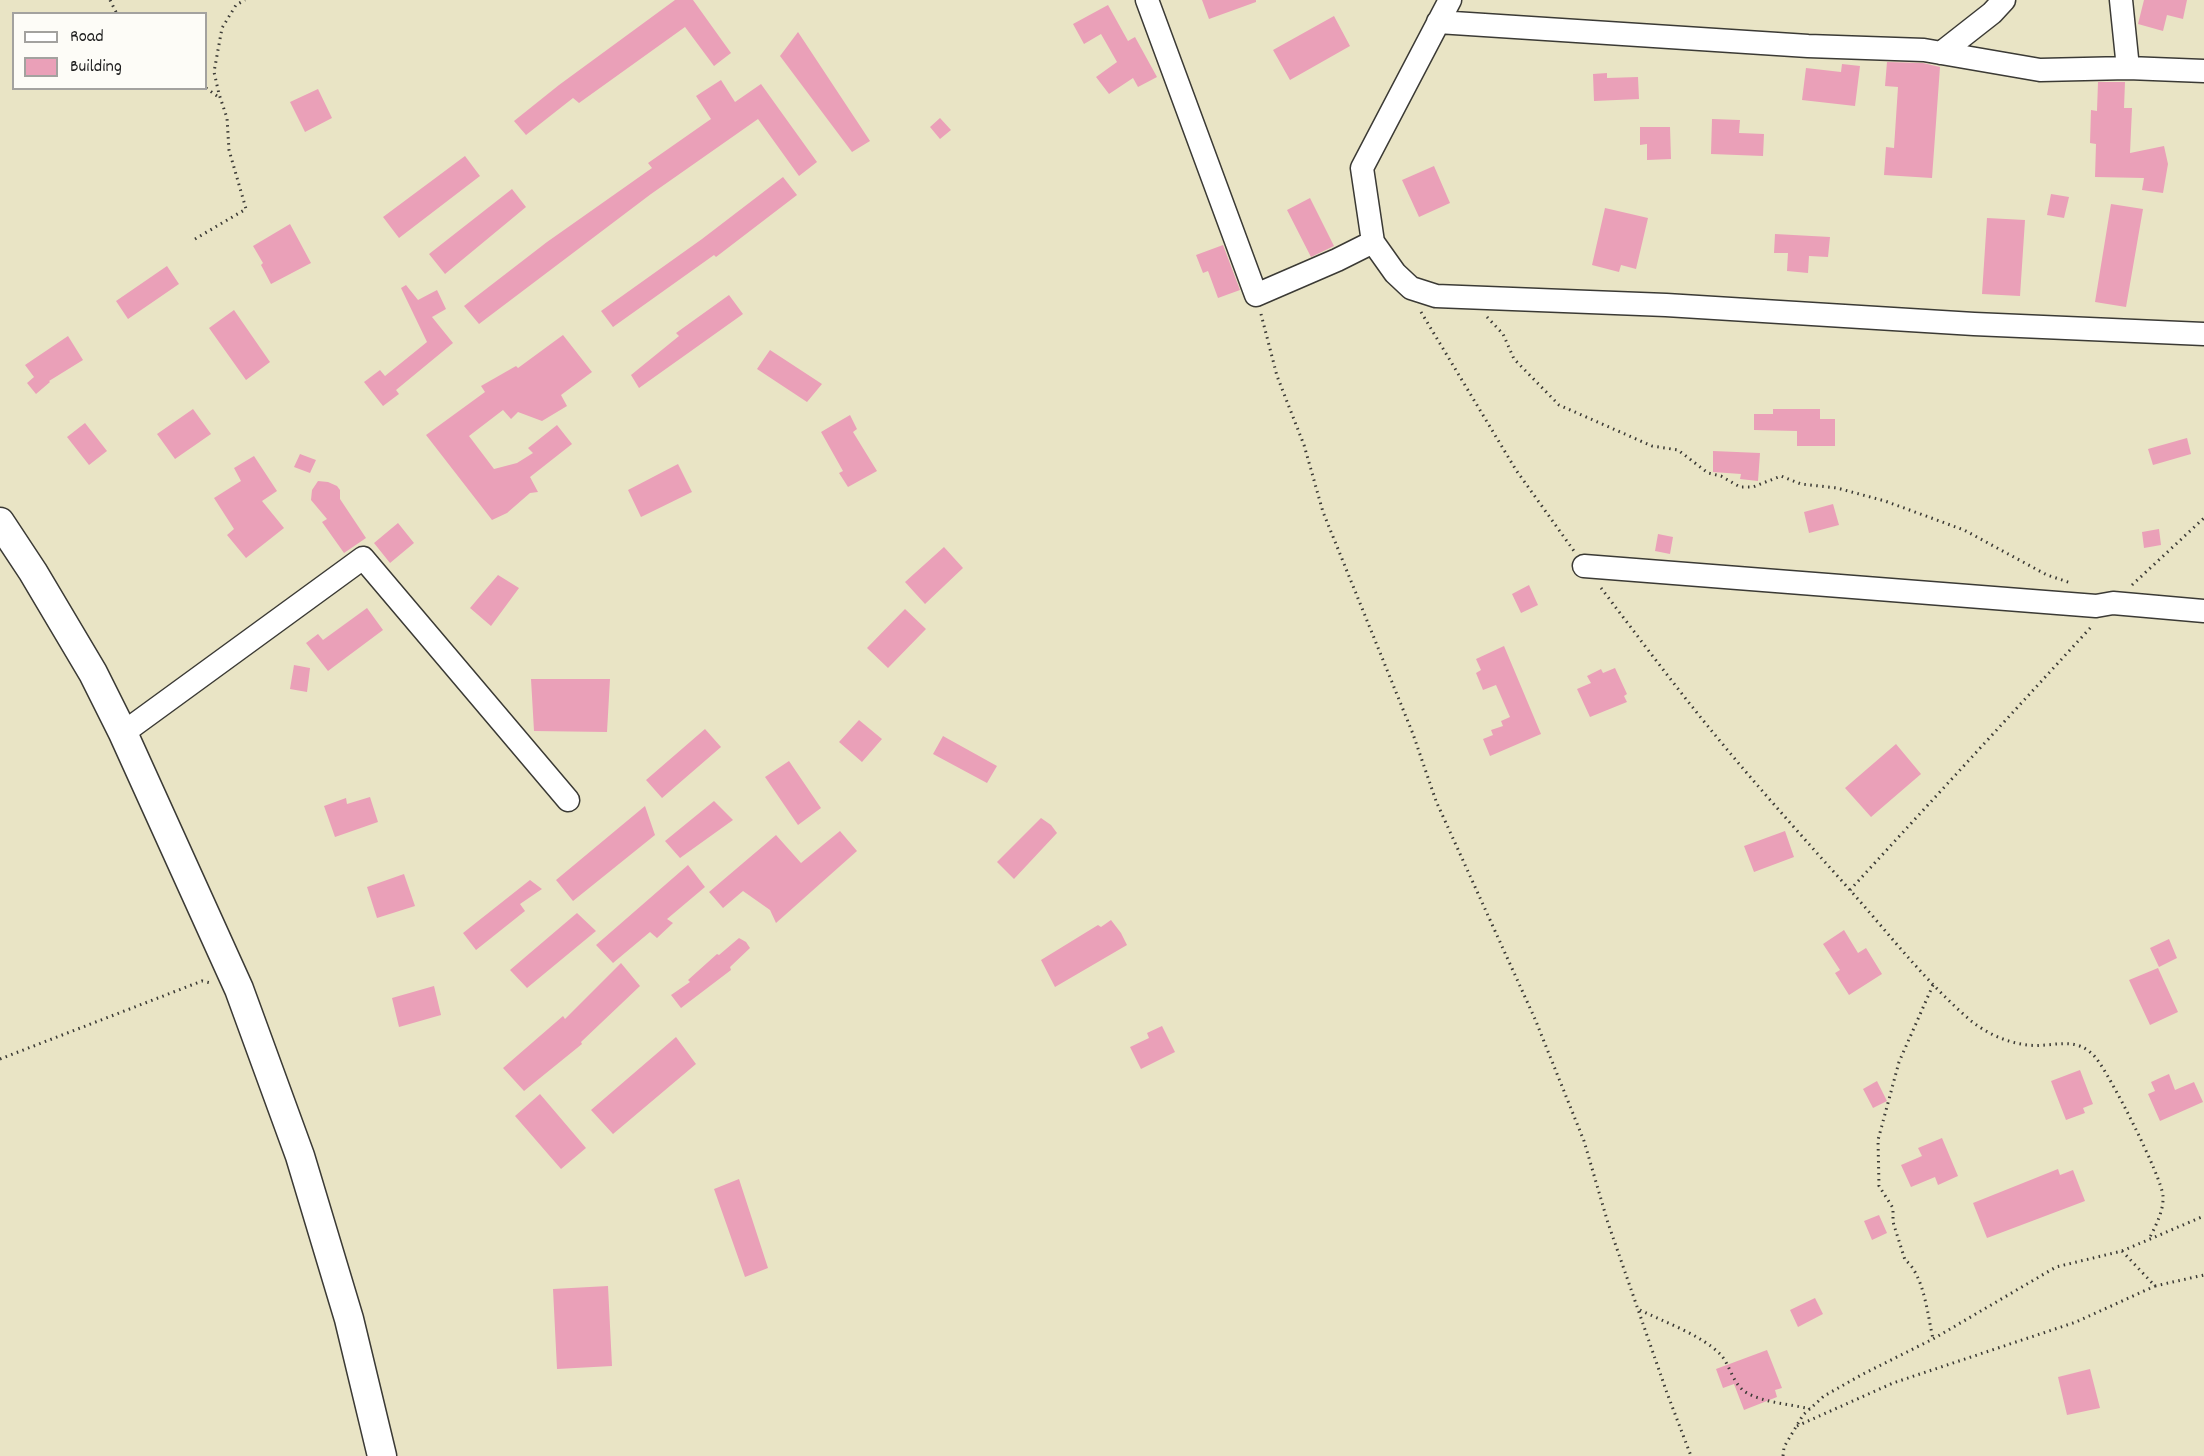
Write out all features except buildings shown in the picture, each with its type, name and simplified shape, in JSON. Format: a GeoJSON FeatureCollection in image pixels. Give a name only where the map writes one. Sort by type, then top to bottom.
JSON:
{"type":"FeatureCollection","features":[{"type":"Feature","properties":{"kind":"main road"},"geometry":{"type":"LineString","coordinates":[[0,522],[33,572],[93,673],[123,733],[239,989],[300,1156],[349,1319],[382,1456]]}},
{"type":"Feature","properties":{"kind":"street"},"geometry":{"type":"LineString","coordinates":[[1147,0],[1256,295],[1337,260],[1372,242]]}},
{"type":"Feature","properties":{"kind":"street"},"geometry":{"type":"LineString","coordinates":[[1450,0],[1362,168],[1372,242],[1395,273],[1411,288],[1436,296],[1666,304],[1974,324],[2204,334]]}},
{"type":"Feature","properties":{"kind":"street"},"geometry":{"type":"LineString","coordinates":[[1941,53],[1992,13],[2004,0]]}},
{"type":"Feature","properties":{"kind":"street"},"geometry":{"type":"LineString","coordinates":[[2121,0],[2128,68]]}},
{"type":"Feature","properties":{"kind":"street"},"geometry":{"type":"LineString","coordinates":[[1438,22],[1808,46],[1924,50],[2040,70],[2128,68],[2204,70]]}},
{"type":"Feature","properties":{"kind":"street"},"geometry":{"type":"LineString","coordinates":[[123,733],[363,558],[568,800]]}},
{"type":"Feature","properties":{"kind":"street"},"geometry":{"type":"LineString","coordinates":[[1584,566],[2007,600],[2096,606],[2114,603],[2204,611]]}},
{"type":"Feature","properties":{"kind":"path"},"geometry":{"type":"LineString","coordinates":[[195,239],[246,209],[229,150],[227,118],[214,72],[222,28],[236,5],[245,0]]}},
{"type":"Feature","properties":{"kind":"path"},"geometry":{"type":"LineString","coordinates":[[207,89],[218,96],[219,94]]}},
{"type":"Feature","properties":{"kind":"path"},"geometry":{"type":"LineString","coordinates":[[1256,295],[1277,376],[1304,445],[1323,512],[1413,734],[1436,801],[1534,1019],[1584,1142],[1608,1223],[1666,1393],[1691,1456]]}},
{"type":"Feature","properties":{"kind":"path"},"geometry":{"type":"LineString","coordinates":[[1458,297],[1484,315],[1503,334],[1514,359],[1559,405],[1652,446],[1678,450],[1708,473],[1721,476],[1740,487],[1753,487],[1781,476],[1801,484],[1837,488],[1886,501],[1964,530],[2047,574],[2076,585]]}},
{"type":"Feature","properties":{"kind":"path"},"geometry":{"type":"LineString","coordinates":[[1419,309],[1516,470],[1584,566],[1698,714],[1787,822],[1850,890],[1933,986],[1972,1022],[1998,1038],[2029,1046],[2061,1043],[2083,1046],[2096,1058],[2122,1102],[2157,1176],[2163,1197],[2162,1208],[2149,1239]]}},
{"type":"Feature","properties":{"kind":"path"},"geometry":{"type":"LineString","coordinates":[[1850,890],[2114,603],[2204,518]]}},
{"type":"Feature","properties":{"kind":"path"},"geometry":{"type":"LineString","coordinates":[[0,1059],[202,981],[239,989]]}},
{"type":"Feature","properties":{"kind":"path"},"geometry":{"type":"LineString","coordinates":[[1933,986],[1899,1062],[1878,1140],[1879,1186],[1893,1208],[1893,1222],[1905,1260],[1919,1278],[1933,1339]]}},
{"type":"Feature","properties":{"kind":"path"},"geometry":{"type":"LineString","coordinates":[[1783,1456],[1784,1447],[1803,1415],[1824,1396],[1933,1339],[2056,1267],[2122,1251],[2204,1216]]}},
{"type":"Feature","properties":{"kind":"path"},"geometry":{"type":"LineString","coordinates":[[2122,1251],[2155,1286]]}},
{"type":"Feature","properties":{"kind":"path"},"geometry":{"type":"LineString","coordinates":[[1796,1426],[1893,1383],[2076,1322],[2155,1286],[2204,1275]]}},
{"type":"Feature","properties":{"kind":"path"},"geometry":{"type":"LineString","coordinates":[[1639,1310],[1698,1338],[1722,1356],[1726,1367],[1745,1392],[1764,1400],[1810,1409]]}}]}
